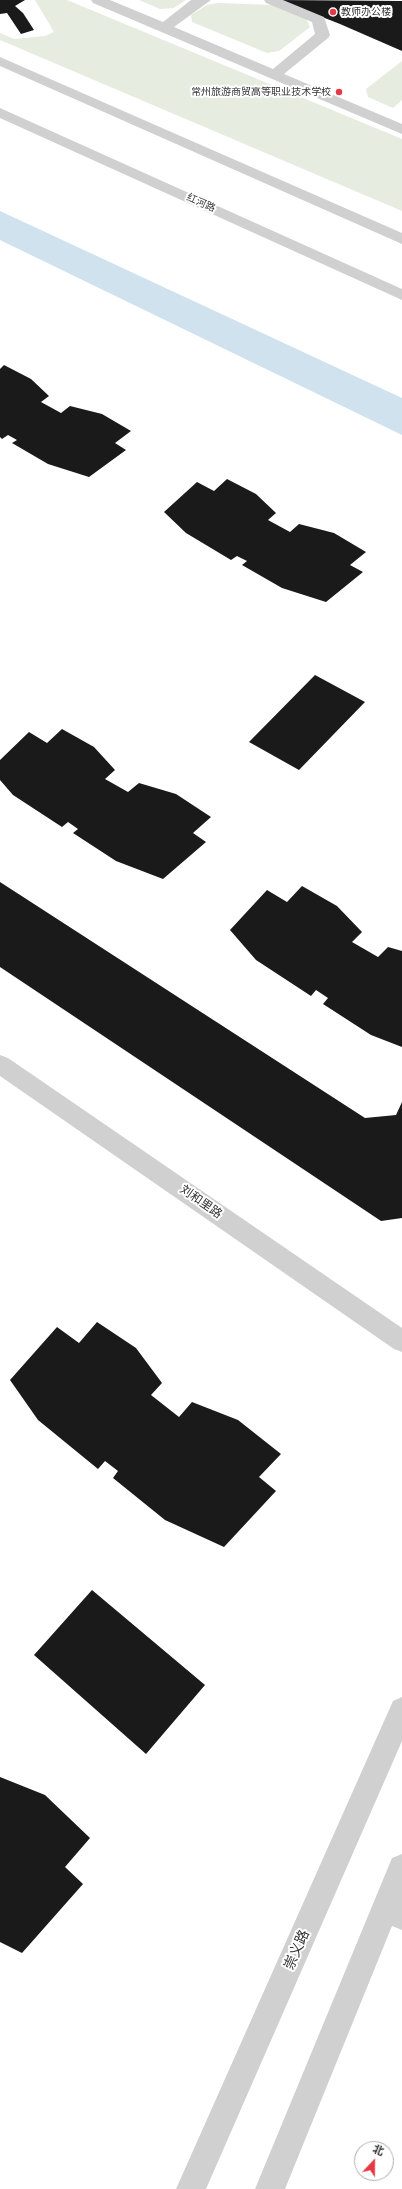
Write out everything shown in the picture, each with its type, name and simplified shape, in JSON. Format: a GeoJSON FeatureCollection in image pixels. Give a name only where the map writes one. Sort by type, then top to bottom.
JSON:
{"type":"FeatureCollection","features":[{"type":"Feature","properties":{"kind":"street"},"geometry":{"type":"LineString","coordinates":[[98,0],[402,129]]}},
{"type":"Feature","properties":{"kind":"street"},"geometry":{"type":"LineString","coordinates":[[164,28],[199,1],[204,0]]}},
{"type":"Feature","properties":{"kind":"street"},"geometry":{"type":"LineString","coordinates":[[271,0],[319,20],[323,35],[274,75]]}},
{"type":"Feature","properties":{"kind":"street"},"geometry":{"type":"LineString","coordinates":[[0,61],[402,239]]}},
{"type":"Feature","properties":{"kind":"street","name":"红河路"},"geometry":{"type":"LineString","coordinates":[[0,112],[402,295]]}},
{"type":"Feature","properties":{"kind":"street","name":"刘和里路"},"geometry":{"type":"LineString","coordinates":[[0,1064],[402,1340]]}},
{"type":"Feature","properties":{"kind":"street","name":"崇义路"},"geometry":{"type":"LineString","coordinates":[[191,2189],[402,1710]]}},
{"type":"Feature","properties":{"kind":"street"},"geometry":{"type":"LineString","coordinates":[[270,2189],[393,1912],[402,1868]]}},
{"type":"Feature","properties":{"kind":"shaded area"},"geometry":{"type":"Polygon","coordinates":[[[35,0],[67,0],[402,139],[402,211],[0,40],[0,33],[14,39],[45,36],[54,32],[35,0]]]}},
{"type":"Feature","properties":{"kind":"shaded area"},"geometry":{"type":"Polygon","coordinates":[[[139,0],[186,0],[174,8],[160,9],[139,0]]]}},
{"type":"Feature","properties":{"kind":"shaded area"},"geometry":{"type":"Polygon","coordinates":[[[218,3],[274,5],[306,18],[310,27],[279,51],[267,53],[192,22],[191,15],[207,5],[218,3]]]}},
{"type":"Feature","properties":{"kind":"shaded area"},"geometry":{"type":"Polygon","coordinates":[[[402,61],[402,100],[393,108],[368,97],[366,89],[402,61]]]}},
{"type":"Feature","properties":{"kind":"water"},"geometry":{"type":"Polygon","coordinates":[[[0,211],[402,398],[402,435],[0,240],[0,211]]]}},
{"type":"Feature","properties":{"kind":"building"},"geometry":{"type":"Polygon","coordinates":[[[0,0],[25,0],[15,6],[23,13],[34,30],[21,34],[7,13],[0,14],[0,0]]]}},
{"type":"Feature","properties":{"kind":"building"},"geometry":{"type":"Polygon","coordinates":[[[279,0],[402,1],[402,51],[340,24],[279,0]]]}},
{"type":"Feature","properties":{"kind":"building"},"geometry":{"type":"Polygon","coordinates":[[[4,365],[31,379],[49,396],[41,402],[61,413],[70,406],[102,414],[131,431],[115,443],[126,450],[89,477],[48,464],[12,443],[17,440],[8,435],[2,439],[0,437],[0,369],[4,365]]]}},
{"type":"Feature","properties":{"kind":"building"},"geometry":{"type":"Polygon","coordinates":[[[227,479],[256,494],[276,513],[268,520],[290,532],[299,524],[334,533],[366,552],[350,565],[363,572],[326,602],[282,588],[242,565],[247,561],[237,556],[231,560],[186,533],[164,512],[197,482],[214,491],[227,479]]]}},
{"type":"Feature","properties":{"kind":"building"},"geometry":{"type":"Polygon","coordinates":[[[315,675],[365,702],[299,770],[249,742],[315,675]]]}},
{"type":"Feature","properties":{"kind":"building"},"geometry":{"type":"Polygon","coordinates":[[[62,729],[94,747],[115,770],[105,779],[128,792],[139,783],[176,794],[211,817],[193,833],[206,842],[163,879],[116,861],[73,833],[78,829],[68,822],[62,827],[13,795],[0,780],[0,760],[29,732],[47,743],[62,729]]]}},
{"type":"Feature","properties":{"kind":"building"},"geometry":{"type":"Polygon","coordinates":[[[0,882],[365,1118],[396,1115],[402,1102],[402,1218],[381,1221],[0,967],[0,882]]]}},
{"type":"Feature","properties":{"kind":"building"},"geometry":{"type":"Polygon","coordinates":[[[302,886],[337,906],[362,932],[352,942],[378,957],[388,947],[402,951],[402,1047],[371,1035],[323,1004],[328,998],[316,990],[311,996],[256,960],[230,930],[267,890],[287,902],[302,886]]]}},
{"type":"Feature","properties":{"kind":"building"},"geometry":{"type":"Polygon","coordinates":[[[97,1322],[136,1348],[162,1383],[151,1395],[179,1417],[192,1402],[238,1420],[281,1454],[259,1477],[276,1491],[224,1547],[165,1520],[113,1478],[118,1471],[105,1461],[98,1469],[38,1420],[10,1380],[57,1327],[79,1343],[97,1322]]]}},
{"type":"Feature","properties":{"kind":"building"},"geometry":{"type":"Polygon","coordinates":[[[92,1590],[205,1685],[146,1754],[34,1655],[92,1590]]]}},
{"type":"Feature","properties":{"kind":"building"},"geometry":{"type":"Polygon","coordinates":[[[0,1777],[45,1795],[90,1838],[65,1867],[83,1884],[22,1953],[0,1942],[0,1777]]]}},
{"type":"Feature","properties":{"kind":"place","name":"教师办公楼"},"geometry":{"type":"Point","coordinates":[333,12]}},
{"type":"Feature","properties":{"kind":"place","name":"常州旅游商贸高等职业技术学校"},"geometry":{"type":"Point","coordinates":[339,92]}}]}
